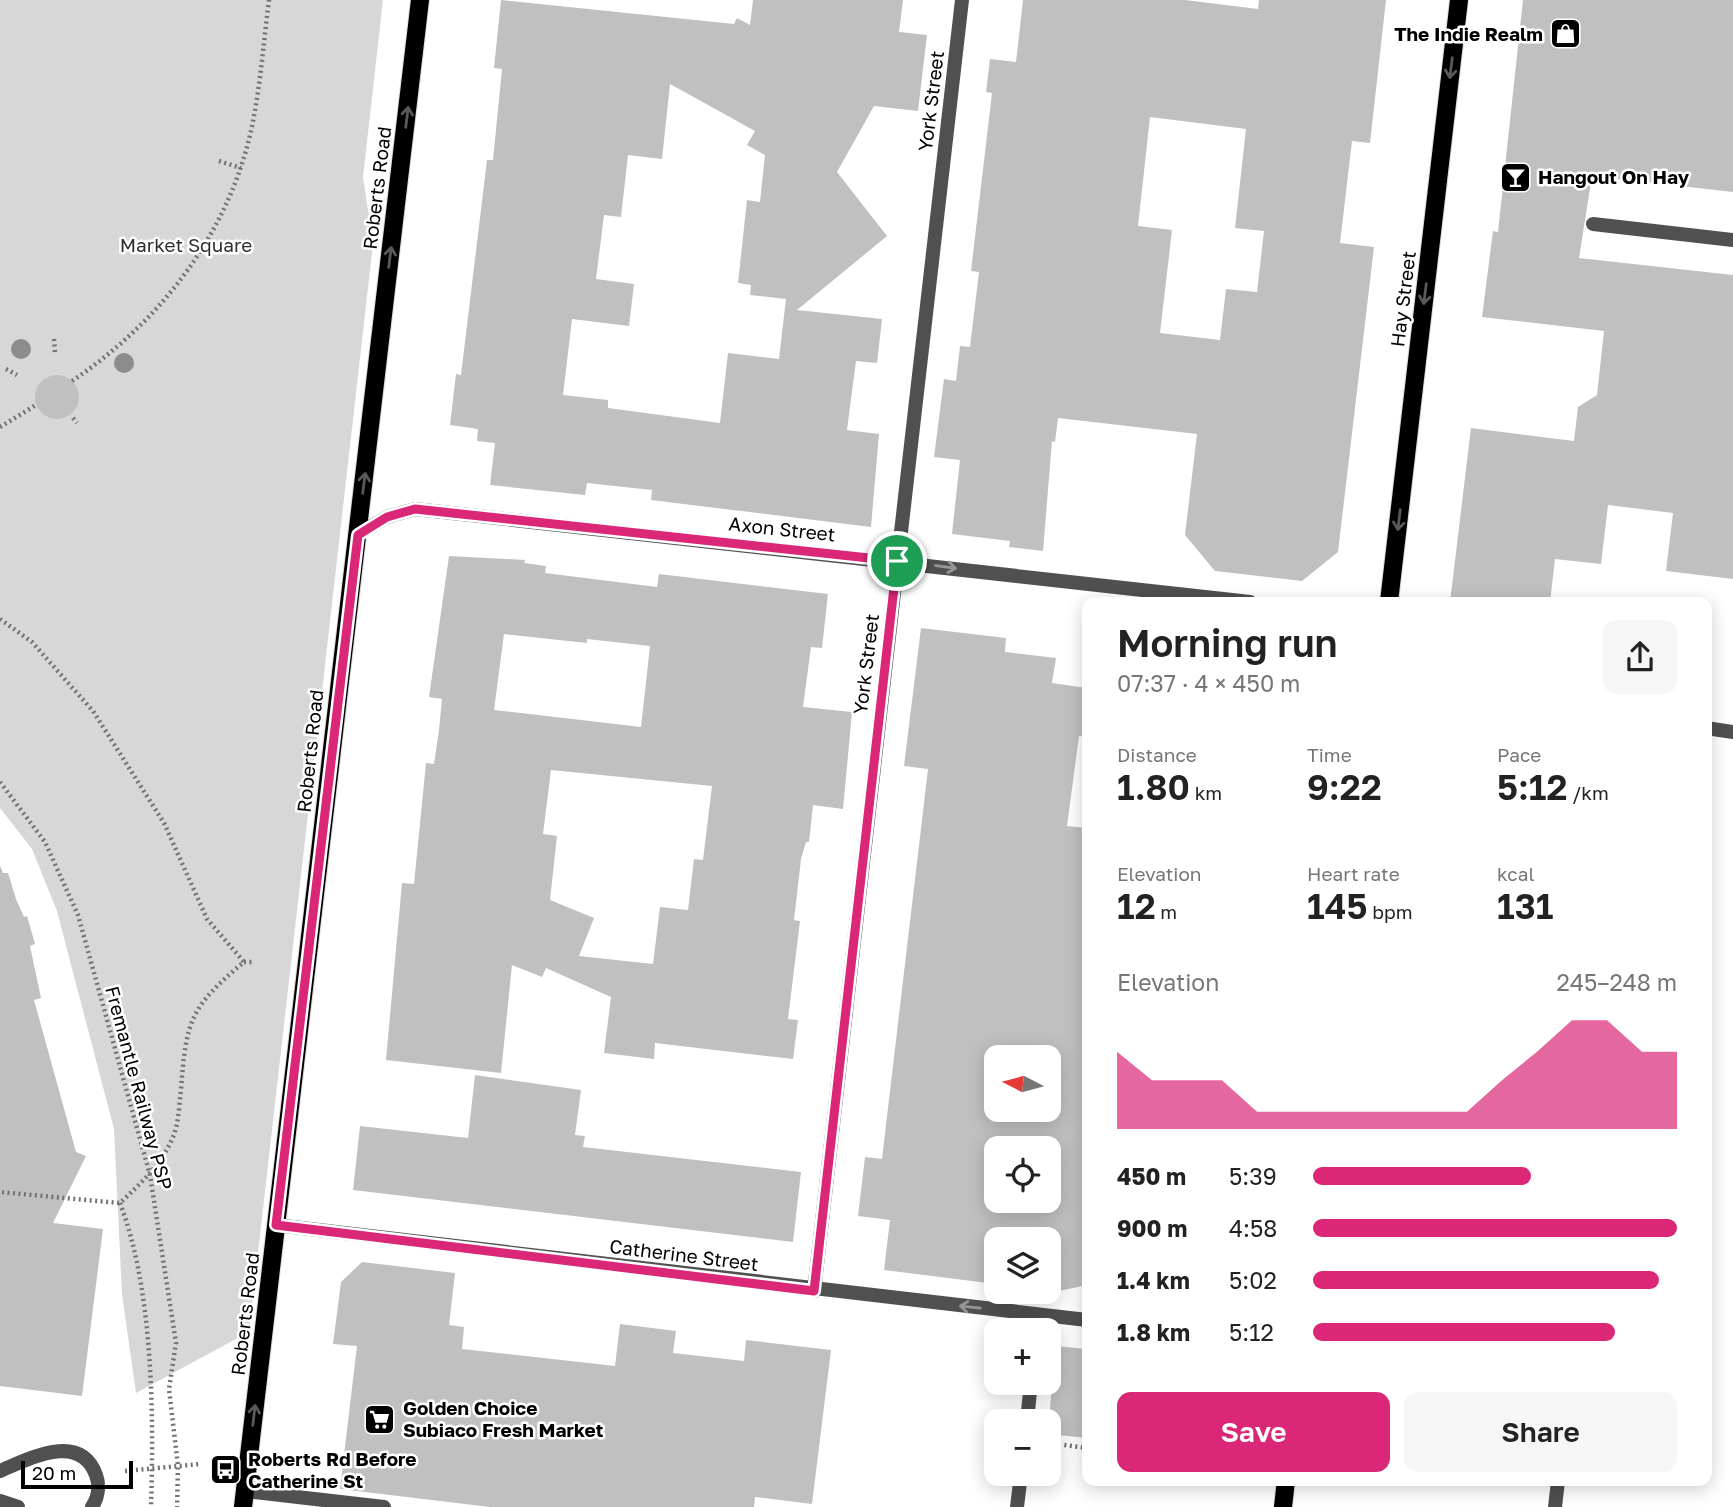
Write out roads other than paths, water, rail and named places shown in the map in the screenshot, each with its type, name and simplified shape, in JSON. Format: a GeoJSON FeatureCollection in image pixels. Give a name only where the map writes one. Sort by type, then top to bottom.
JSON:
{"type":"FeatureCollection","features":[{"type":"Feature","properties":{"kind":"main road","name":"Roberts Road"},"geometry":{"type":"LineString","coordinates":[[244,1499],[420,0]]}},
{"type":"Feature","properties":{"kind":"main road","name":"Hay Street"},"geometry":{"type":"LineString","coordinates":[[1390,597],[1459,0]]}},
{"type":"Feature","properties":{"kind":"main road"},"geometry":{"type":"LineString","coordinates":[[1283,1507],[1285,1486]]}},
{"type":"Feature","properties":{"kind":"street","name":"York Street"},"geometry":{"type":"LineString","coordinates":[[814,1291],[962,0]]}},
{"type":"Feature","properties":{"kind":"street"},"geometry":{"type":"LineString","coordinates":[[1593,224],[1733,240]]}},
{"type":"Feature","properties":{"kind":"street","name":"Axon Street"},"geometry":{"type":"LineString","coordinates":[[358,535],[387,517],[415,509],[1207,597]]}},
{"type":"Feature","properties":{"kind":"street"},"geometry":{"type":"LineString","coordinates":[[1712,729],[1733,732]]}},
{"type":"Feature","properties":{"kind":"street","name":"Catherine Street"},"geometry":{"type":"LineString","coordinates":[[276,1225],[814,1291],[1009,1318]]}},
{"type":"Feature","properties":{"kind":"street","name":"Catherine Street"},"geometry":{"type":"LineString","coordinates":[[1061,1321],[1082,1320]]}},
{"type":"Feature","properties":{"kind":"street"},"geometry":{"type":"LineString","coordinates":[[0,1471],[45,1453],[73,1452],[83,1457],[95,1473],[98,1493],[92,1507]]}},
{"type":"Feature","properties":{"kind":"street"},"geometry":{"type":"LineString","coordinates":[[1017,1507],[1020,1486]]}},
{"type":"Feature","properties":{"kind":"street"},"geometry":{"type":"LineString","coordinates":[[1555,1507],[1557,1486]]}},
{"type":"Feature","properties":{"kind":"street"},"geometry":{"type":"LineString","coordinates":[[244,1499],[383,1507]]}},
{"type":"Feature","properties":{"kind":"street"},"geometry":{"type":"LineString","coordinates":[[0,1501],[18,1507]]}},
{"type":"Feature","properties":{"kind":"place","name":"The Indie Realm"},"geometry":{"type":"Point","coordinates":[1566,34]}},
{"type":"Feature","properties":{"kind":"place","name":"Hangout On Hay"},"geometry":{"type":"Point","coordinates":[1515,177]}},
{"type":"Feature","properties":{"kind":"place","name":"Golden Choice Subiaco Fresh Market"},"geometry":{"type":"Point","coordinates":[380,1419]}},
{"type":"Feature","properties":{"kind":"place","name":"Roberts Rd Before Catherine St"},"geometry":{"type":"Point","coordinates":[225,1470]}},
{"type":"Feature","properties":{"kind":"park label","name":"Market Square"},"geometry":{"type":"Point","coordinates":[186,245]}}]}
